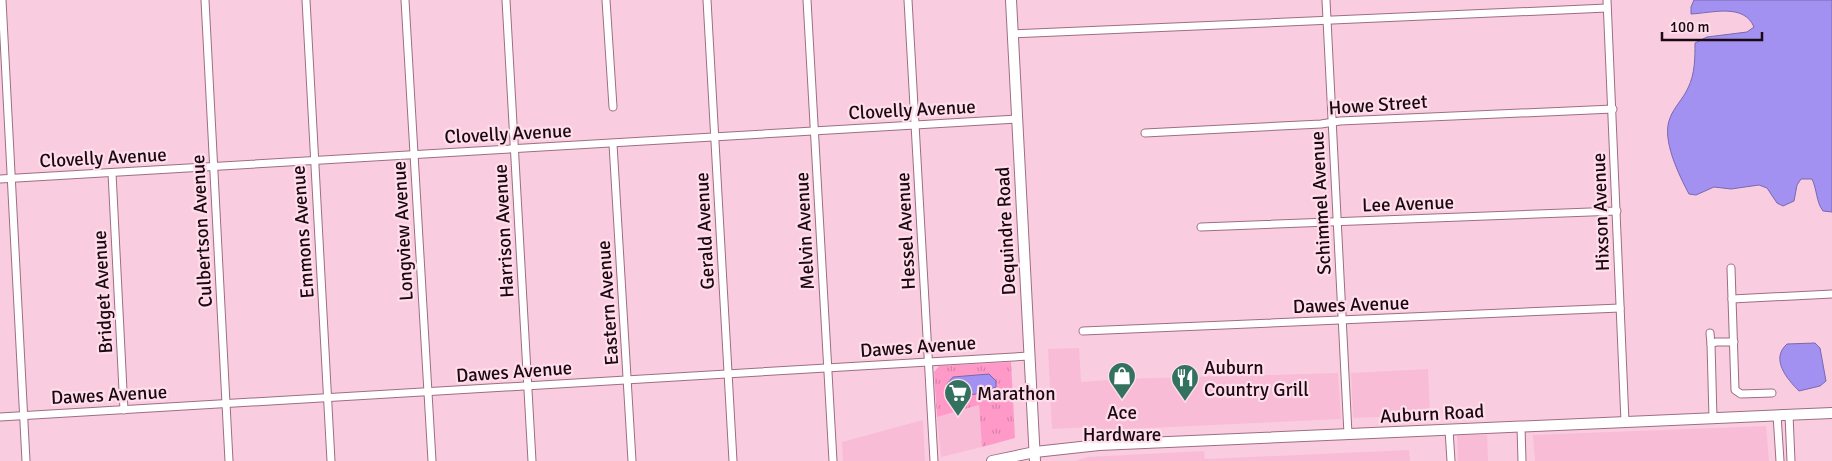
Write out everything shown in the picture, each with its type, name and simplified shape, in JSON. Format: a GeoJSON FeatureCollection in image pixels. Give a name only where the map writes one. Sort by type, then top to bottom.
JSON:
{"type":"FeatureCollection","features":[{"type":"Feature","properties":{"kind":"main road","name":"Dequindre Road"},"geometry":{"type":"LineString","coordinates":[[1011,0],[1035,456]]}},
{"type":"Feature","properties":{"kind":"main road","name":"Auburn Road"},"geometry":{"type":"LineString","coordinates":[[992,461],[1098,445],[1832,413]]}},
{"type":"Feature","properties":{"kind":"street"},"geometry":{"type":"LineString","coordinates":[[2,0],[26,461]]}},
{"type":"Feature","properties":{"kind":"street","name":"Culbertson Avenue"},"geometry":{"type":"LineString","coordinates":[[205,0],[229,461]]}},
{"type":"Feature","properties":{"kind":"street","name":"Emmons Avenue"},"geometry":{"type":"LineString","coordinates":[[306,0],[331,461]]}},
{"type":"Feature","properties":{"kind":"street","name":"Longview Avenue"},"geometry":{"type":"LineString","coordinates":[[405,0],[432,461]]}},
{"type":"Feature","properties":{"kind":"street","name":"Harrison Avenue"},"geometry":{"type":"LineString","coordinates":[[506,0],[532,461]]}},
{"type":"Feature","properties":{"kind":"street"},"geometry":{"type":"LineString","coordinates":[[606,0],[613,107]]}},
{"type":"Feature","properties":{"kind":"street","name":"Gerald Avenue"},"geometry":{"type":"LineString","coordinates":[[707,0],[733,461]]}},
{"type":"Feature","properties":{"kind":"street","name":"Melvin Avenue"},"geometry":{"type":"LineString","coordinates":[[807,0],[834,461]]}},
{"type":"Feature","properties":{"kind":"street","name":"Hessel Avenue"},"geometry":{"type":"LineString","coordinates":[[908,0],[934,461]]}},
{"type":"Feature","properties":{"kind":"street","name":"Schimmel Avenue"},"geometry":{"type":"LineString","coordinates":[[1326,0],[1348,434]]}},
{"type":"Feature","properties":{"kind":"street"},"geometry":{"type":"LineString","coordinates":[[1012,34],[1327,20],[1607,4]]}},
{"type":"Feature","properties":{"kind":"street","name":"Hixson Avenue"},"geometry":{"type":"LineString","coordinates":[[1607,4],[1625,422]]}},
{"type":"Feature","properties":{"kind":"street","name":"Howe Street"},"geometry":{"type":"LineString","coordinates":[[1145,133],[1332,123],[1340,121],[1613,109]]}},
{"type":"Feature","properties":{"kind":"street","name":"Clovelly Avenue"},"geometry":{"type":"LineString","coordinates":[[0,179],[1017,119]]}},
{"type":"Feature","properties":{"kind":"street","name":"Eastern Avenue"},"geometry":{"type":"LineString","coordinates":[[613,144],[632,461]]}},
{"type":"Feature","properties":{"kind":"street","name":"Bridget Avenue"},"geometry":{"type":"LineString","coordinates":[[112,173],[124,410]]}},
{"type":"Feature","properties":{"kind":"street","name":"Lee Avenue"},"geometry":{"type":"LineString","coordinates":[[1201,227],[1617,211]]}},
{"type":"Feature","properties":{"kind":"street"},"geometry":{"type":"LineString","coordinates":[[1731,268],[1735,390],[1741,394],[1772,393]]}},
{"type":"Feature","properties":{"kind":"street"},"geometry":{"type":"LineString","coordinates":[[1732,299],[1832,294]]}},
{"type":"Feature","properties":{"kind":"street","name":"Dawes Avenue"},"geometry":{"type":"LineString","coordinates":[[1084,331],[1620,308]]}},
{"type":"Feature","properties":{"kind":"street"},"geometry":{"type":"LineString","coordinates":[[1710,333],[1713,418]]}},
{"type":"Feature","properties":{"kind":"street"},"geometry":{"type":"LineString","coordinates":[[1710,344],[1734,342]]}},
{"type":"Feature","properties":{"kind":"street","name":"Dawes Avenue"},"geometry":{"type":"LineString","coordinates":[[0,417],[1029,356]]}},
{"type":"Feature","properties":{"kind":"street"},"geometry":{"type":"LineString","coordinates":[[1777,415],[1780,461]]}},
{"type":"Feature","properties":{"kind":"street"},"geometry":{"type":"LineString","coordinates":[[1789,415],[1791,461]]}},
{"type":"Feature","properties":{"kind":"street"},"geometry":{"type":"LineString","coordinates":[[1521,426],[1522,461]]}},
{"type":"Feature","properties":{"kind":"street"},"geometry":{"type":"LineString","coordinates":[[1449,430],[1450,461]]}},
{"type":"Feature","properties":{"kind":"street"},"geometry":{"type":"LineString","coordinates":[[1779,448],[1790,448]]}},
{"type":"Feature","properties":{"kind":"shaded area"},"geometry":{"type":"Polygon","coordinates":[[[1694,0],[1832,0],[1832,212],[1823,211],[1812,179],[1801,179],[1797,185],[1794,201],[1783,206],[1777,203],[1767,188],[1759,185],[1731,189],[1714,187],[1696,195],[1689,194],[1672,157],[1669,146],[1668,127],[1670,118],[1686,92],[1692,77],[1695,43],[1707,37],[1747,32],[1754,27],[1743,15],[1735,12],[1718,11],[1691,14],[1694,0]]]}},
{"type":"Feature","properties":{"kind":"shaded area"},"geometry":{"type":"Polygon","coordinates":[[[1815,343],[1820,348],[1826,381],[1820,386],[1799,391],[1782,369],[1780,356],[1782,350],[1787,344],[1815,343]]]}},
{"type":"Feature","properties":{"kind":"shaded area"},"geometry":{"type":"Polygon","coordinates":[[[1079,348],[1081,382],[1121,379],[1338,373],[1341,419],[1106,430],[1090,427],[1052,429],[1048,349],[1079,348]]]}},
{"type":"Feature","properties":{"kind":"shaded area"},"geometry":{"type":"Polygon","coordinates":[[[1428,369],[1430,415],[1353,418],[1351,373],[1428,369]]]}},
{"type":"Feature","properties":{"kind":"shaded area"},"geometry":{"type":"Polygon","coordinates":[[[989,374],[996,381],[996,387],[981,393],[953,398],[947,390],[947,384],[953,377],[989,374]]]}},
{"type":"Feature","properties":{"kind":"shaded area"},"geometry":{"type":"Polygon","coordinates":[[[979,405],[982,447],[941,457],[937,417],[979,405]]]}},
{"type":"Feature","properties":{"kind":"shaded area"},"geometry":{"type":"Polygon","coordinates":[[[923,420],[925,461],[843,461],[842,442],[923,420]]]}},
{"type":"Feature","properties":{"kind":"shaded area"},"geometry":{"type":"Polygon","coordinates":[[[1766,426],[1769,461],[1535,461],[1533,435],[1766,426]]]}},
{"type":"Feature","properties":{"kind":"shaded area"},"geometry":{"type":"Polygon","coordinates":[[[1457,435],[1487,435],[1488,461],[1458,461],[1457,435]]]}},
{"type":"Feature","properties":{"kind":"shaded area"},"geometry":{"type":"Polygon","coordinates":[[[1409,450],[1410,461],[1075,461],[1088,457],[1204,451],[1205,459],[1409,450]]]}},
{"type":"Feature","properties":{"kind":"green space"},"geometry":{"type":"Polygon","coordinates":[[[1011,362],[1015,438],[982,447],[979,405],[937,417],[934,372],[939,366],[1011,362]]]}},
{"type":"Feature","properties":{"kind":"place","name":"Ace Hardware"},"geometry":{"type":"Point","coordinates":[1122,400]}},
{"type":"Feature","properties":{"kind":"place","name":"Auburn Country Grill"},"geometry":{"type":"Point","coordinates":[1185,402]}},
{"type":"Feature","properties":{"kind":"place","name":"Marathon"},"geometry":{"type":"Point","coordinates":[958,417]}}]}
